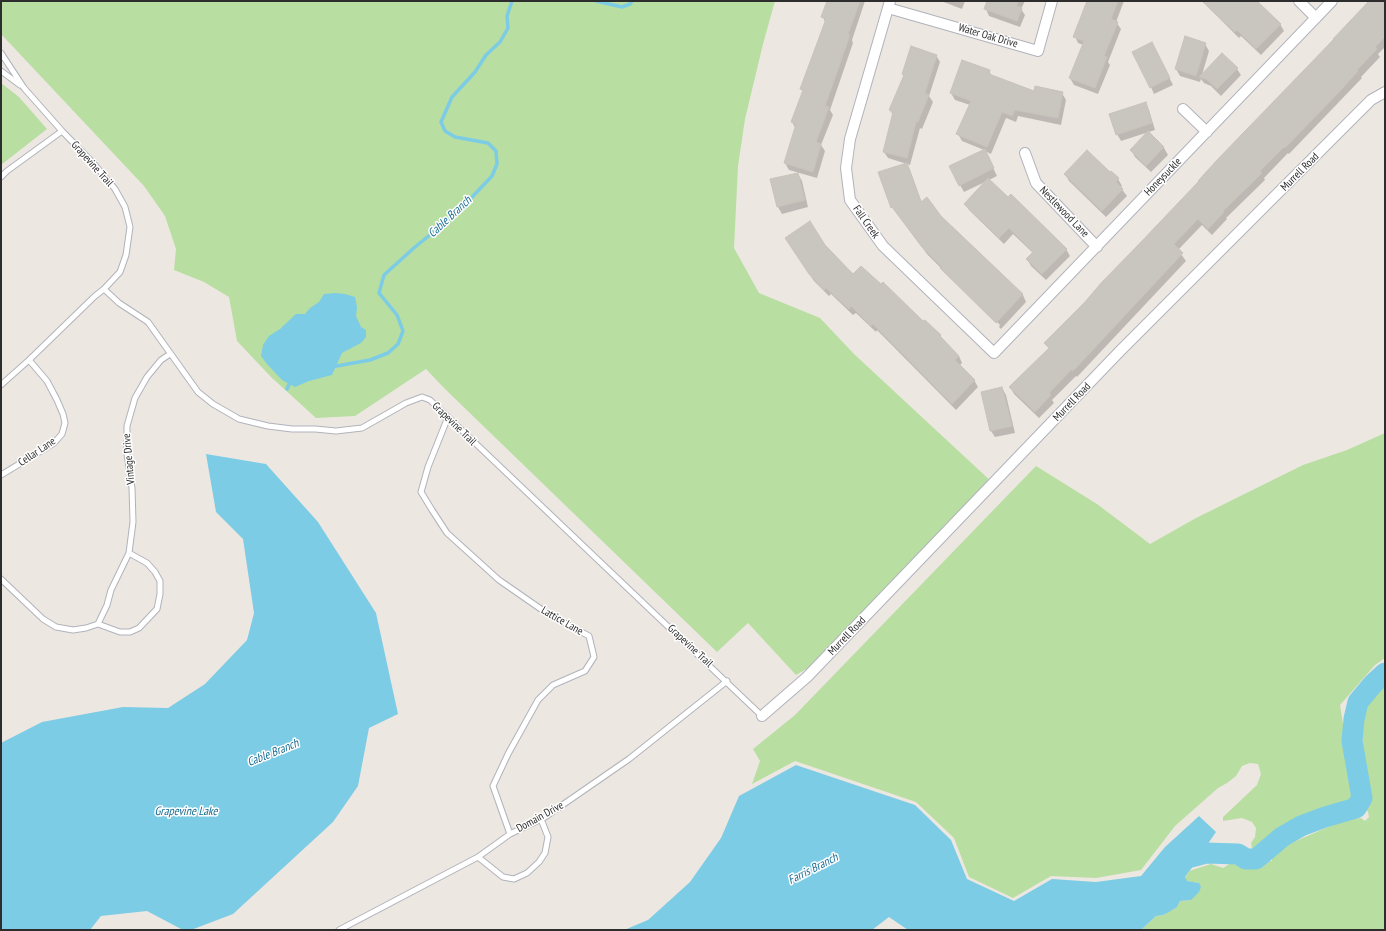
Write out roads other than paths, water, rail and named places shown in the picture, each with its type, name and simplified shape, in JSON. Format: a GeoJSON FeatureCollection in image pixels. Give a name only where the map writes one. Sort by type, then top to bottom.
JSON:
{"type":"FeatureCollection","features":[{"type":"Feature","properties":{"kind":"street","name":"Water Oak Drive"},"geometry":{"type":"LineString","coordinates":[[889,4],[1038,51],[1052,1]]}},
{"type":"Feature","properties":{"kind":"street"},"geometry":{"type":"LineString","coordinates":[[1299,1],[1316,18]]}},
{"type":"Feature","properties":{"kind":"street","name":"Honeysuckle"},"geometry":{"type":"LineString","coordinates":[[994,353],[1332,1]]}},
{"type":"Feature","properties":{"kind":"street","name":"Fall Creek"},"geometry":{"type":"LineString","coordinates":[[889,4],[850,139],[846,168],[850,200],[883,246],[994,353]]}},
{"type":"Feature","properties":{"kind":"street","name":"Murrell Road"},"geometry":{"type":"LineString","coordinates":[[762,716],[807,677],[1136,336],[1371,100],[1385,92]]}},
{"type":"Feature","properties":{"kind":"street"},"geometry":{"type":"LineString","coordinates":[[1183,109],[1207,132]]}},
{"type":"Feature","properties":{"kind":"street","name":"Nestlewood Lane"},"geometry":{"type":"LineString","coordinates":[[1025,153],[1036,183],[1097,247]]}},
{"type":"Feature","properties":{"kind":"lane","name":"Grapevine Trail"},"geometry":{"type":"LineString","coordinates":[[1,53],[24,88],[115,189],[125,207],[130,227],[126,255],[120,272],[30,360],[1,385]]}},
{"type":"Feature","properties":{"kind":"lane"},"geometry":{"type":"LineString","coordinates":[[1,71],[24,88]]}},
{"type":"Feature","properties":{"kind":"lane"},"geometry":{"type":"LineString","coordinates":[[1,177],[62,131]]}},
{"type":"Feature","properties":{"kind":"lane","name":"Grapevine Trail"},"geometry":{"type":"LineString","coordinates":[[104,289],[119,303],[148,322],[198,392],[213,404],[239,418],[268,426],[292,429],[336,431],[362,428],[406,403],[422,397],[430,400],[727,681],[762,716]]}},
{"type":"Feature","properties":{"kind":"lane","name":"Vintage Drive"},"geometry":{"type":"LineString","coordinates":[[98,624],[107,605],[111,590],[129,553],[133,522],[132,488],[127,454],[127,426],[136,398],[147,377],[161,360],[170,354]]}},
{"type":"Feature","properties":{"kind":"lane","name":"Cellar Lane"},"geometry":{"type":"LineString","coordinates":[[1,475],[54,444],[62,434],[64,423],[63,414],[57,400],[47,381],[30,360]]}},
{"type":"Feature","properties":{"kind":"lane","name":"Lattice Lane"},"geometry":{"type":"LineString","coordinates":[[448,418],[428,467],[421,492],[447,533],[499,580],[548,614],[589,636],[594,657],[585,670],[553,685],[538,700],[508,754],[493,786],[510,834]]}},
{"type":"Feature","properties":{"kind":"lane"},"geometry":{"type":"LineString","coordinates":[[1,579],[43,619],[56,626],[73,630],[98,624],[120,632],[130,632],[139,628],[156,609],[160,594],[160,581],[155,572],[147,563],[129,553]]}},
{"type":"Feature","properties":{"kind":"lane","name":"Domain Drive"},"geometry":{"type":"LineString","coordinates":[[339,930],[478,857],[510,834],[541,819],[629,759],[727,681]]}},
{"type":"Feature","properties":{"kind":"lane"},"geometry":{"type":"LineString","coordinates":[[478,857],[503,877],[514,879],[527,873],[539,862],[545,853],[548,837],[541,819]]}},
{"type":"Feature","properties":{"kind":"water"},"geometry":{"type":"Polygon","coordinates":[[[335,293],[355,297],[357,307],[356,316],[361,327],[366,330],[366,337],[361,343],[342,353],[332,375],[309,381],[295,387],[282,380],[267,364],[261,356],[263,345],[269,336],[280,329],[296,314],[305,314],[310,308],[319,302],[324,294],[335,293]]]}},
{"type":"Feature","properties":{"kind":"water","name":"Grapevine Lake"},"geometry":{"type":"Polygon","coordinates":[[[206,454],[266,464],[318,522],[376,613],[398,714],[369,728],[358,786],[333,822],[233,914],[191,930],[183,930],[147,911],[101,916],[90,930],[1,930],[1,743],[42,722],[123,707],[168,708],[205,684],[247,640],[254,613],[243,539],[216,512],[206,454]]]}},
{"type":"Feature","properties":{"kind":"water","name":"Farris Branch"},"geometry":{"type":"Polygon","coordinates":[[[796,765],[915,805],[951,840],[967,879],[1014,901],[1052,879],[1096,882],[1141,876],[1165,847],[1199,816],[1216,832],[1185,877],[1187,881],[1199,883],[1201,887],[1199,892],[1191,900],[1180,901],[1177,907],[1169,912],[1156,916],[1141,930],[908,930],[889,917],[872,930],[624,930],[648,920],[690,882],[721,838],[739,796],[796,765]]]}},
{"type":"Feature","properties":{"kind":"waterway","name":"Cable Branch"},"geometry":{"type":"LineString","coordinates":[[331,367],[370,360],[388,353],[398,344],[403,331],[397,315],[379,293],[384,275],[415,247],[457,213],[492,176],[497,164],[496,151],[488,143],[455,137],[445,131],[441,122],[452,97],[475,72],[486,55],[500,42],[508,28],[507,16],[512,1]]}},
{"type":"Feature","properties":{"kind":"waterway","name":"Cable Branch"},"geometry":{"type":"LineString","coordinates":[[596,1],[622,7],[630,4],[632,1]]}},
{"type":"Feature","properties":{"kind":"waterway","name":"Cable Branch"},"geometry":{"type":"LineString","coordinates":[[287,389],[291,380]]}},
{"type":"Feature","properties":{"kind":"waterway"},"geometry":{"type":"LineString","coordinates":[[1176,869],[1187,858],[1206,853],[1238,854],[1246,859],[1256,859],[1282,837],[1301,826],[1356,808],[1362,798],[1352,741],[1354,719],[1358,702],[1373,684],[1385,673]]}}]}
